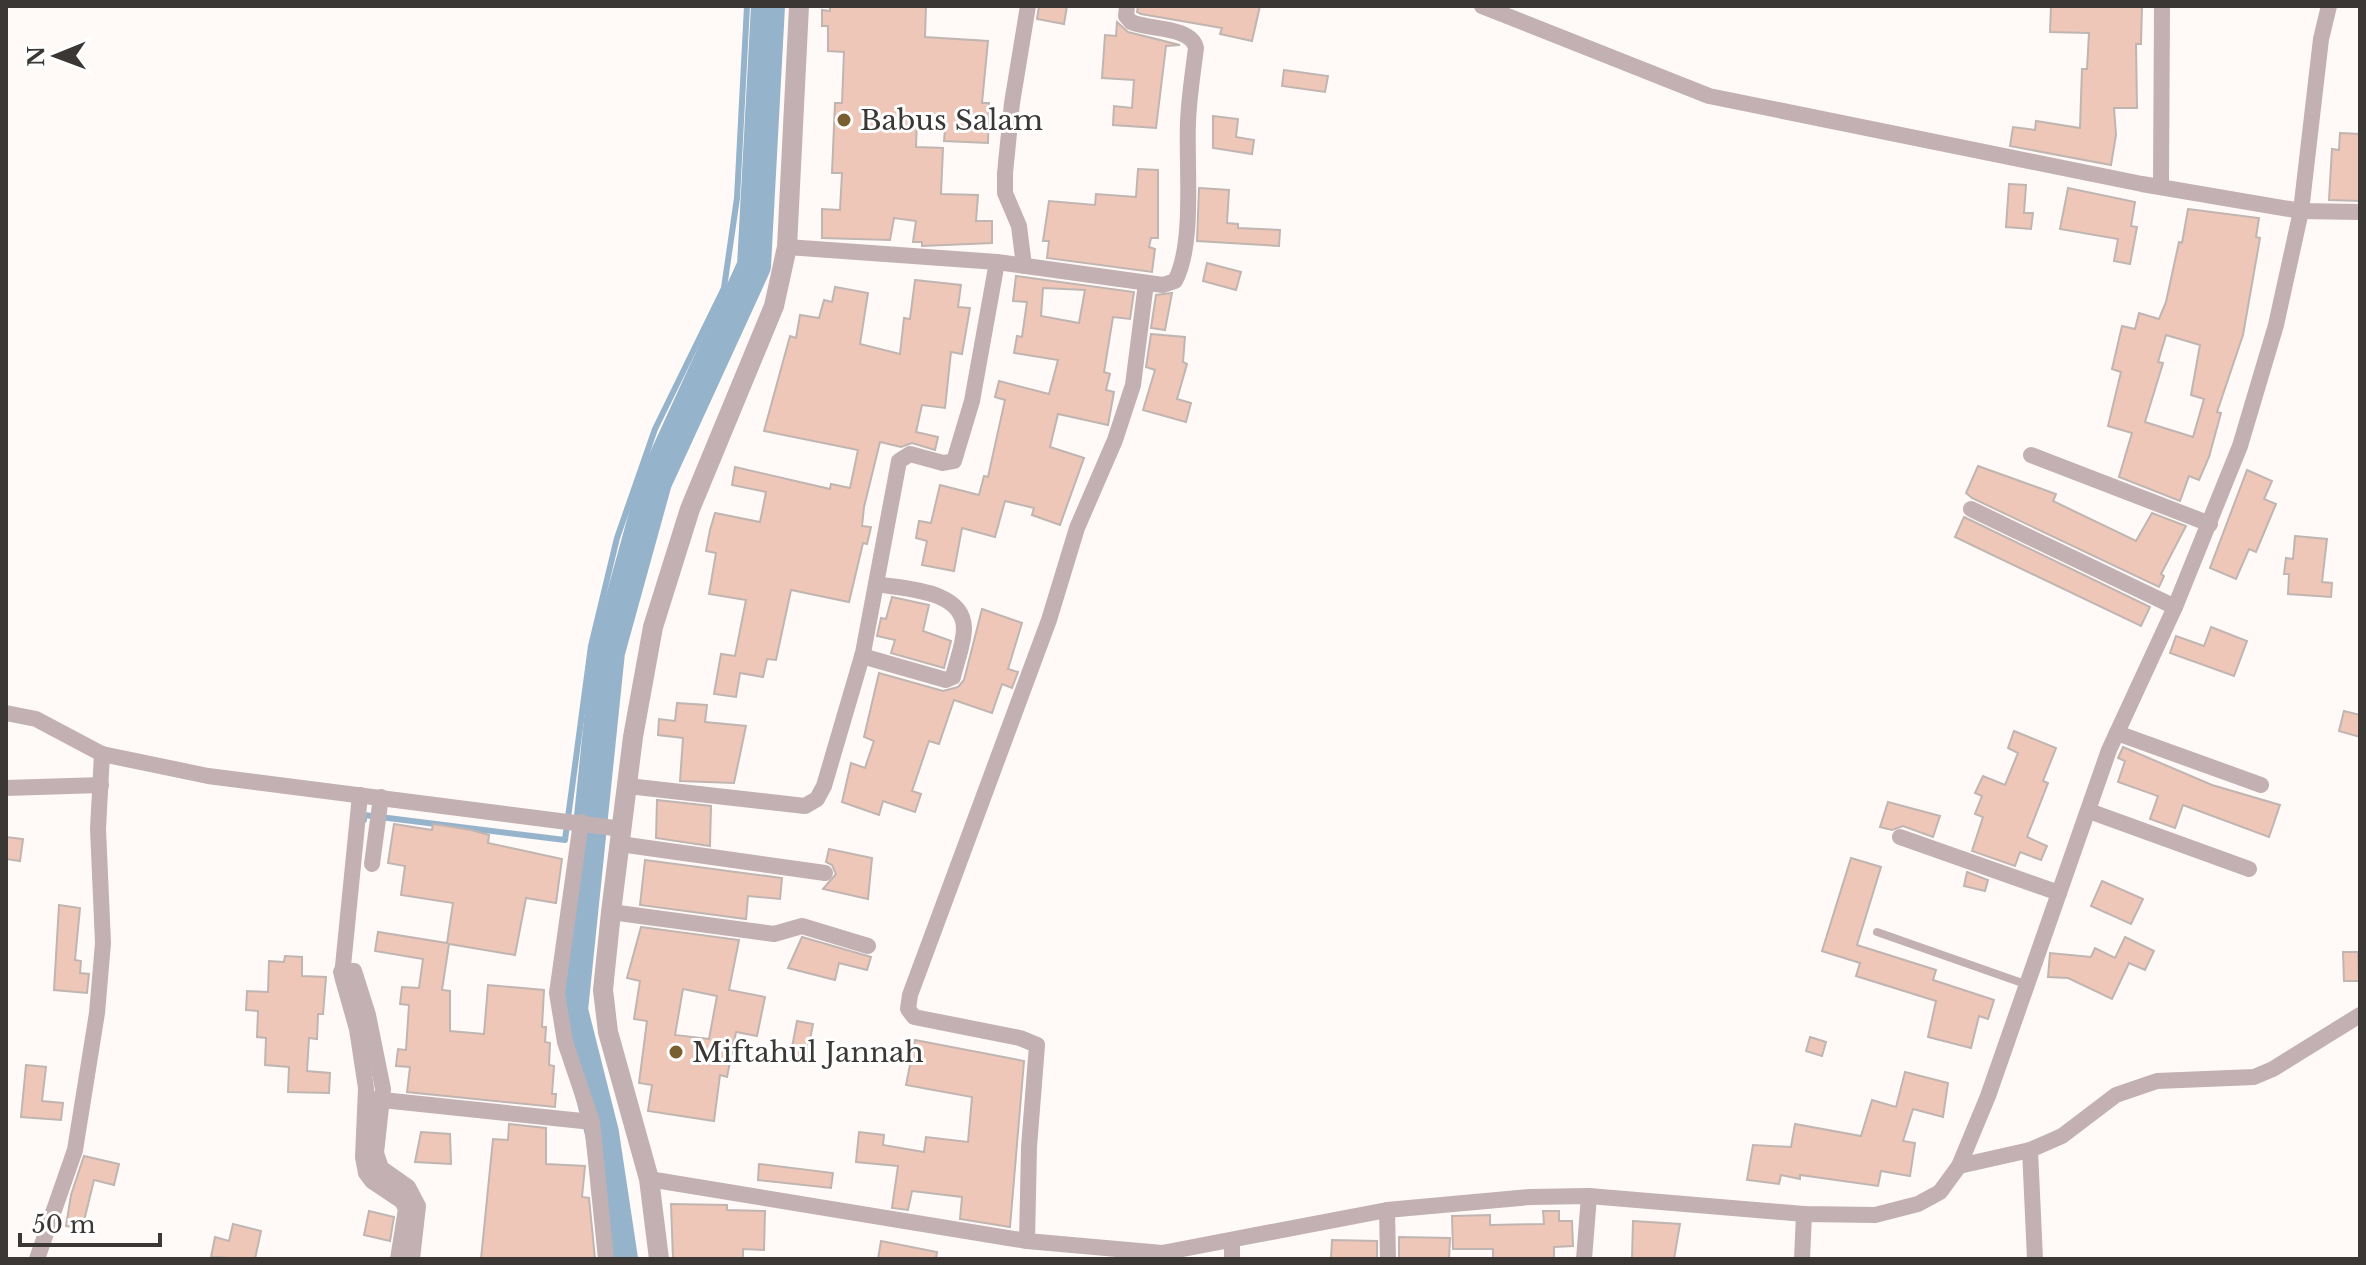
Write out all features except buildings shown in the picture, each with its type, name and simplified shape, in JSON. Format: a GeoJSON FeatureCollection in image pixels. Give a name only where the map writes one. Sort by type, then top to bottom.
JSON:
{"type":"FeatureCollection","features":[{"type":"Feature","properties":{"kind":"street"},"geometry":{"type":"LineString","coordinates":[[659,1259],[649,1179],[608,1032],[603,990],[618,833],[657,614],[690,509],[774,306],[787,247],[799,6]]}},
{"type":"Feature","properties":{"kind":"street"},"geometry":{"type":"LineString","coordinates":[[1024,266],[1019,226],[1005,193],[1012,103],[1028,6]]}},
{"type":"Feature","properties":{"kind":"street"},"geometry":{"type":"LineString","coordinates":[[787,247],[997,262],[1163,285],[1175,281],[1181,272],[1185,232],[1188,117],[1196,48],[1186,34],[1142,27],[1131,22],[1126,16],[1127,6]]}},
{"type":"Feature","properties":{"kind":"street"},"geometry":{"type":"LineString","coordinates":[[1482,6],[1709,96],[2301,211],[2360,212]]}},
{"type":"Feature","properties":{"kind":"street"},"geometry":{"type":"LineString","coordinates":[[2161,185],[2162,6]]}},
{"type":"Feature","properties":{"kind":"street"},"geometry":{"type":"LineString","coordinates":[[649,1179],[1027,1241],[1162,1253],[1232,1250],[1387,1210],[1530,1197],[1589,1196],[1804,1214],[1875,1215],[1918,1204],[1940,1192],[1959,1166],[2029,985],[2117,733],[2175,607],[2240,446],[2276,325],[2301,211],[2321,39],[2329,6]]}},
{"type":"Feature","properties":{"kind":"street"},"geometry":{"type":"LineString","coordinates":[[628,786],[805,806],[817,799],[824,786],[862,656],[899,461],[910,454],[943,463],[954,461],[972,401],[997,262]]}},
{"type":"Feature","properties":{"kind":"street"},"geometry":{"type":"LineString","coordinates":[[1027,1241],[1029,1147],[1037,1045],[1020,1038],[914,1017],[908,1009],[910,995],[1049,620],[1077,528],[1115,440],[1133,385],[1146,283]]}},
{"type":"Feature","properties":{"kind":"street"},"geometry":{"type":"LineString","coordinates":[[2031,455],[2210,524]]}},
{"type":"Feature","properties":{"kind":"street"},"geometry":{"type":"LineString","coordinates":[[1971,509],[2175,607]]}},
{"type":"Feature","properties":{"kind":"street"},"geometry":{"type":"LineString","coordinates":[[862,656],[946,680],[953,677],[964,629],[958,610],[941,597],[876,584]]}},
{"type":"Feature","properties":{"kind":"street"},"geometry":{"type":"LineString","coordinates":[[6,713],[36,719],[102,754],[358,808],[380,805],[575,821],[618,833],[825,873]]}},
{"type":"Feature","properties":{"kind":"street"},"geometry":{"type":"LineString","coordinates":[[2117,733],[2261,785]]}},
{"type":"Feature","properties":{"kind":"street"},"geometry":{"type":"LineString","coordinates":[[37,1259],[75,1150],[97,1013],[103,943],[102,754]]}},
{"type":"Feature","properties":{"kind":"street"},"geometry":{"type":"LineString","coordinates":[[6,788],[101,785]]}},
{"type":"Feature","properties":{"kind":"street"},"geometry":{"type":"LineString","coordinates":[[372,864],[380,805]]}},
{"type":"Feature","properties":{"kind":"street"},"geometry":{"type":"LineString","coordinates":[[358,808],[346,972],[375,1100],[376,1153],[381,1168],[415,1196],[418,1206],[412,1259]]}},
{"type":"Feature","properties":{"kind":"street"},"geometry":{"type":"LineString","coordinates":[[2089,811],[2249,869]]}},
{"type":"Feature","properties":{"kind":"street"},"geometry":{"type":"LineString","coordinates":[[575,821],[557,993],[565,1042],[592,1122],[606,1259]]}},
{"type":"Feature","properties":{"kind":"street"},"geometry":{"type":"LineString","coordinates":[[1900,837],[2059,893]]}},
{"type":"Feature","properties":{"kind":"street"},"geometry":{"type":"LineString","coordinates":[[611,912],[774,934],[802,926],[868,946]]}},
{"type":"Feature","properties":{"kind":"street"},"geometry":{"type":"LineString","coordinates":[[1959,1166],[2030,1150],[2062,1136],[2116,1095],[2157,1081],[2254,1077],[2273,1069],[2360,1015]]}},
{"type":"Feature","properties":{"kind":"street"},"geometry":{"type":"LineString","coordinates":[[375,1100],[592,1122]]}},
{"type":"Feature","properties":{"kind":"street"},"geometry":{"type":"LineString","coordinates":[[375,1100],[363,1157],[366,1173],[372,1181],[402,1201],[406,1209],[398,1259]]}},
{"type":"Feature","properties":{"kind":"street"},"geometry":{"type":"LineString","coordinates":[[2030,1150],[2035,1259]]}},
{"type":"Feature","properties":{"kind":"street"},"geometry":{"type":"LineString","coordinates":[[1584,1259],[1589,1196]]}},
{"type":"Feature","properties":{"kind":"street"},"geometry":{"type":"LineString","coordinates":[[1387,1210],[1388,1259]]}},
{"type":"Feature","properties":{"kind":"street"},"geometry":{"type":"LineString","coordinates":[[1802,1259],[1804,1214]]}},
{"type":"Feature","properties":{"kind":"lane"},"geometry":{"type":"LineString","coordinates":[[1877,932],[2029,985]]}},
{"type":"Feature","properties":{"kind":"waterway"},"geometry":{"type":"LineString","coordinates":[[364,820],[364,815],[565,840],[591,646],[617,538],[655,429],[724,288],[737,198],[747,6]]}},
{"type":"Feature","properties":{"kind":"waterway"},"geometry":{"type":"LineString","coordinates":[[621,1259],[602,1133],[571,1010],[608,652],[655,482],[754,266],[768,6]]}},
{"type":"Feature","properties":{"kind":"place","name":"Babus Salam"},"geometry":{"type":"Point","coordinates":[844,120]}},
{"type":"Feature","properties":{"kind":"place","name":"Miftahul Jannah"},"geometry":{"type":"Point","coordinates":[676,1052]}}]}
